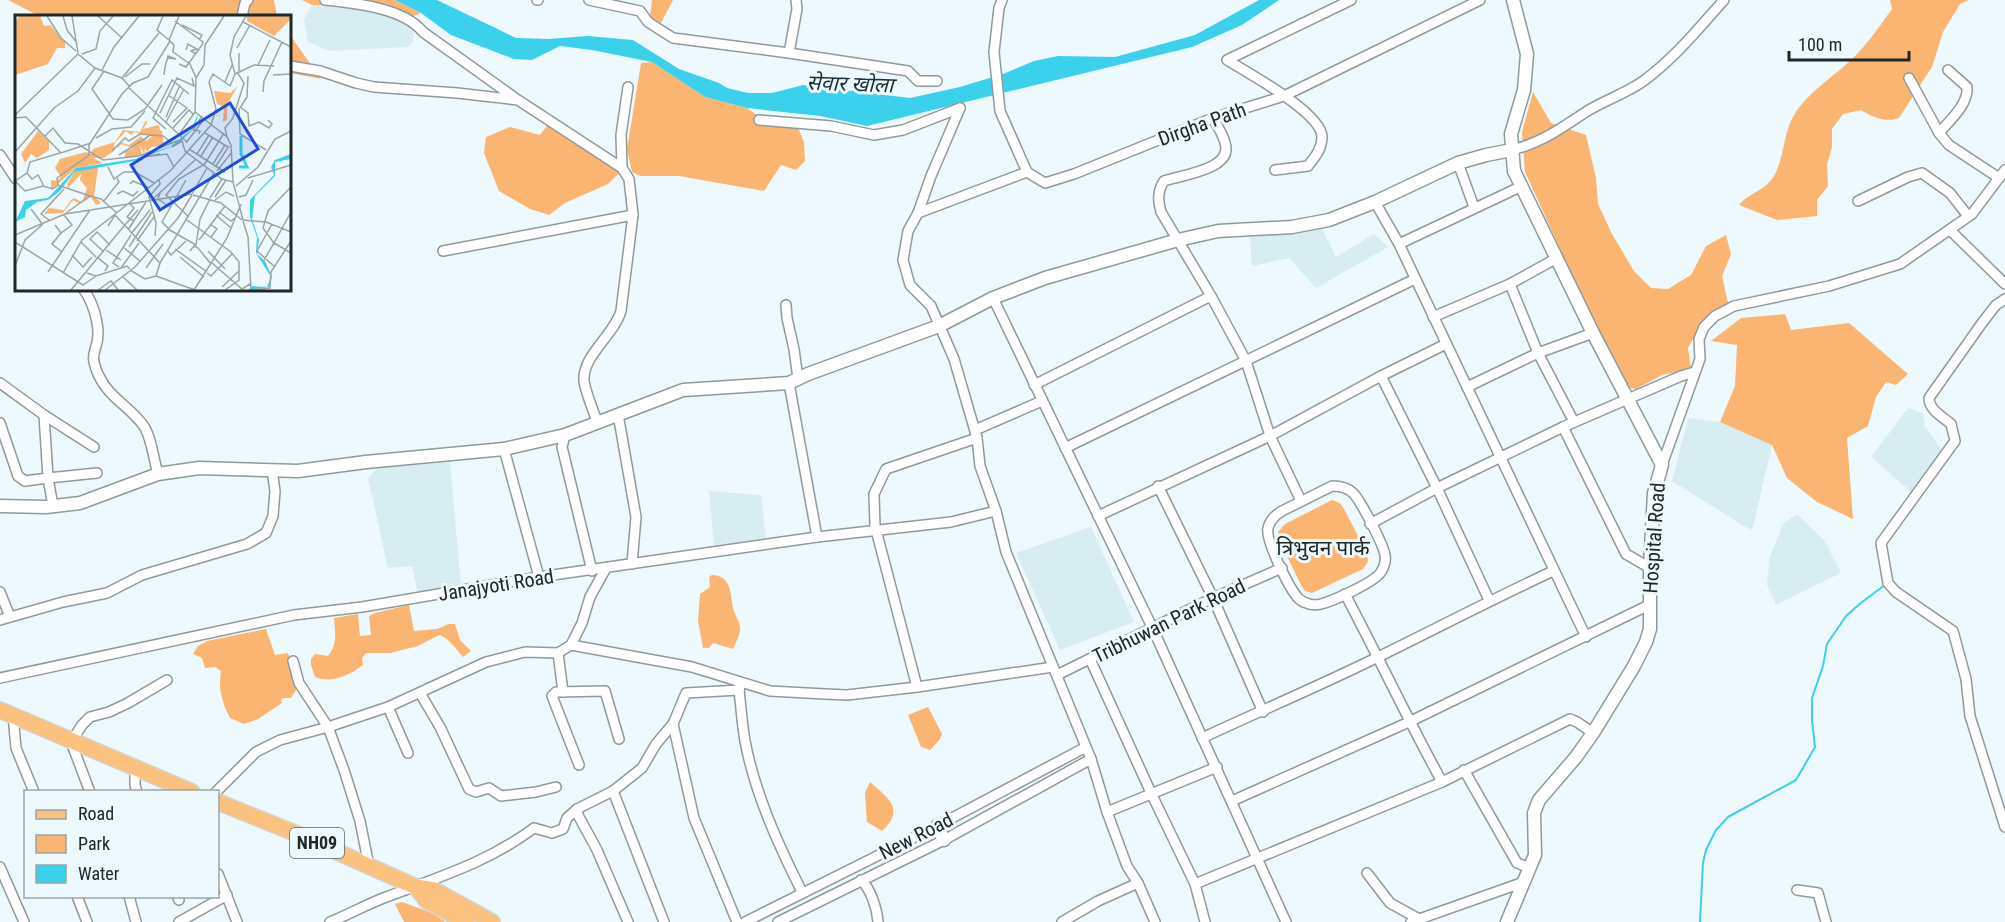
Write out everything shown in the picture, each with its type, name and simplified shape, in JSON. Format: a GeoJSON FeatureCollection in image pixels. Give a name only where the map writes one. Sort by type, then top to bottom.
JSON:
{"type":"FeatureCollection","features":[{"type":"Feature","properties":{"kind":"main road"},"geometry":{"type":"LineString","coordinates":[[6,712],[71,742],[187,790]]}},
{"type":"Feature","properties":{"kind":"main road","name":"NH09"},"geometry":{"type":"LineString","coordinates":[[219,802],[416,887],[434,890],[492,922]]}},
{"type":"Feature","properties":{"kind":"main road","name":"NH09"},"geometry":{"type":"LineString","coordinates":[[416,887],[427,901],[465,922]]}},
{"type":"Feature","properties":{"kind":"street"},"geometry":{"type":"LineString","coordinates":[[243,15],[245,3],[248,0]]}},
{"type":"Feature","properties":{"kind":"street"},"geometry":{"type":"LineString","coordinates":[[325,0],[351,3],[401,15],[416,22],[423,32],[518,100],[622,168],[629,179],[633,215],[621,311],[618,322],[594,353],[586,368],[584,381],[597,422]]}},
{"type":"Feature","properties":{"kind":"street"},"geometry":{"type":"LineString","coordinates":[[589,0],[640,11],[648,22],[673,38],[908,71],[918,81],[937,81]]}},
{"type":"Feature","properties":{"kind":"street"},"geometry":{"type":"LineString","coordinates":[[789,53],[797,9],[796,0]]}},
{"type":"Feature","properties":{"kind":"street"},"geometry":{"type":"LineString","coordinates":[[918,213],[1026,172],[1000,111],[994,52],[1002,0]]}},
{"type":"Feature","properties":{"kind":"street"},"geometry":{"type":"LineString","coordinates":[[1275,170],[1308,166],[1320,151],[1323,136],[1315,120],[1284,96],[1227,60],[1351,0]]}},
{"type":"Feature","properties":{"kind":"street","name":"Dirgha Path"},"geometry":{"type":"LineString","coordinates":[[1026,172],[1045,183],[1074,174],[1213,118],[1284,96],[1480,0]]}},
{"type":"Feature","properties":{"kind":"street","name":"Hospital Road"},"geometry":{"type":"LineString","coordinates":[[1507,922],[1535,855],[1534,813],[1539,800],[1576,757],[1593,733],[1646,642],[1650,628],[1654,493],[1662,465],[1593,333],[1514,171],[1511,134],[1524,90],[1527,54],[1513,0]]}},
{"type":"Feature","properties":{"kind":"street"},"geometry":{"type":"LineString","coordinates":[[0,506],[53,506],[80,503],[158,474],[200,468],[298,471],[504,449],[565,435],[683,390],[794,381],[939,327],[993,298],[1045,278],[1178,240],[1218,231],[1292,227],[1329,220],[1375,202],[1458,163],[1530,145],[1558,132],[1599,104],[1641,82],[1689,41],[1724,0]]}},
{"type":"Feature","properties":{"kind":"street"},"geometry":{"type":"LineString","coordinates":[[291,66],[320,71],[356,84],[374,87],[518,100]]}},
{"type":"Feature","properties":{"kind":"street"},"geometry":{"type":"LineString","coordinates":[[1939,133],[1966,98],[1968,91],[1967,87],[1948,70]]}},
{"type":"Feature","properties":{"kind":"street"},"geometry":{"type":"LineString","coordinates":[[1662,465],[1700,358],[1699,339],[1704,327],[1715,316],[1734,306],[1829,286],[1900,264],[1968,216],[2002,174],[1949,145],[1939,133],[1910,78]]}},
{"type":"Feature","properties":{"kind":"street"},"geometry":{"type":"LineString","coordinates":[[622,168],[621,135],[628,87]]}},
{"type":"Feature","properties":{"kind":"street"},"geometry":{"type":"LineString","coordinates":[[759,120],[831,126],[873,135],[903,130],[960,108],[918,213],[908,231],[903,260],[910,285],[931,306],[954,359],[976,434],[980,466],[996,511],[1006,552],[1091,759],[1127,866],[1138,883],[1155,922]]}},
{"type":"Feature","properties":{"kind":"street"},"geometry":{"type":"LineString","coordinates":[[1213,118],[1227,145],[1225,156],[1217,166],[1164,181],[1158,200],[1161,212],[1211,296],[1246,361],[1270,436],[1301,501]]}},
{"type":"Feature","properties":{"kind":"street"},"geometry":{"type":"LineString","coordinates":[[0,155],[15,178]]}},
{"type":"Feature","properties":{"kind":"street"},"geometry":{"type":"LineString","coordinates":[[1458,163],[1474,207]]}},
{"type":"Feature","properties":{"kind":"street"},"geometry":{"type":"LineString","coordinates":[[1858,201],[1908,177],[1922,173],[1950,193],[1968,216]]}},
{"type":"Feature","properties":{"kind":"street"},"geometry":{"type":"LineString","coordinates":[[1399,244],[1521,186]]}},
{"type":"Feature","properties":{"kind":"street"},"geometry":{"type":"LineString","coordinates":[[1375,202],[1399,244],[1586,637]]}},
{"type":"Feature","properties":{"kind":"street"},"geometry":{"type":"LineString","coordinates":[[443,251],[633,215]]}},
{"type":"Feature","properties":{"kind":"street"},"geometry":{"type":"LineString","coordinates":[[1950,230],[2005,284]]}},
{"type":"Feature","properties":{"kind":"street"},"geometry":{"type":"LineString","coordinates":[[1433,317],[1510,284],[1557,258]]}},
{"type":"Feature","properties":{"kind":"street"},"geometry":{"type":"LineString","coordinates":[[1065,448],[1415,279]]}},
{"type":"Feature","properties":{"kind":"street"},"geometry":{"type":"LineString","coordinates":[[1510,284],[1538,353],[1574,422]]}},
{"type":"Feature","properties":{"kind":"street"},"geometry":{"type":"LineString","coordinates":[[85,291],[98,335],[92,356],[98,374],[109,393],[145,428],[158,474]]}},
{"type":"Feature","properties":{"kind":"street"},"geometry":{"type":"LineString","coordinates":[[1034,385],[1211,296]]}},
{"type":"Feature","properties":{"kind":"street"},"geometry":{"type":"LineString","coordinates":[[993,298],[1152,627],[1287,922]]}},
{"type":"Feature","properties":{"kind":"street"},"geometry":{"type":"LineString","coordinates":[[2005,299],[1996,305],[1982,323],[1929,398],[1929,404],[1933,409],[1951,424],[1954,441],[1881,543],[1888,583],[1896,592],[1953,631],[1966,679],[1970,716],[2005,826]]}},
{"type":"Feature","properties":{"kind":"street"},"geometry":{"type":"LineString","coordinates":[[786,305],[794,349],[794,381],[817,537]]}},
{"type":"Feature","properties":{"kind":"street"},"geometry":{"type":"LineString","coordinates":[[1467,387],[1538,353],[1593,333]]}},
{"type":"Feature","properties":{"kind":"street"},"geometry":{"type":"LineString","coordinates":[[1098,516],[1158,486],[1270,436],[1446,344]]}},
{"type":"Feature","properties":{"kind":"street"},"geometry":{"type":"LineString","coordinates":[[1370,524],[1437,488],[1563,427],[1694,372]]}},
{"type":"Feature","properties":{"kind":"street"},"geometry":{"type":"LineString","coordinates":[[1381,376],[1437,488],[1489,600]]}},
{"type":"Feature","properties":{"kind":"street"},"geometry":{"type":"LineString","coordinates":[[0,383],[94,447]]}},
{"type":"Feature","properties":{"kind":"street"},"geometry":{"type":"LineString","coordinates":[[917,687],[877,529],[874,494],[886,469],[976,434],[1042,401]]}},
{"type":"Feature","properties":{"kind":"street"},"geometry":{"type":"LineString","coordinates":[[618,414],[636,517],[632,564]]}},
{"type":"Feature","properties":{"kind":"street"},"geometry":{"type":"LineString","coordinates":[[44,415],[48,478],[53,506]]}},
{"type":"Feature","properties":{"kind":"street"},"geometry":{"type":"LineString","coordinates":[[0,423],[18,476],[25,481],[97,473]]}},
{"type":"Feature","properties":{"kind":"street"},"geometry":{"type":"LineString","coordinates":[[1563,427],[1626,555],[1650,568]]}},
{"type":"Feature","properties":{"kind":"street"},"geometry":{"type":"LineString","coordinates":[[565,435],[562,447],[592,571]]}},
{"type":"Feature","properties":{"kind":"street"},"geometry":{"type":"LineString","coordinates":[[504,449],[539,577]]}},
{"type":"Feature","properties":{"kind":"street"},"geometry":{"type":"LineString","coordinates":[[0,621],[63,602],[107,593],[142,575],[247,544],[266,533],[273,516],[275,491],[272,470]]}},
{"type":"Feature","properties":{"kind":"street"},"geometry":{"type":"LineString","coordinates":[[1158,486],[1213,598],[1263,712]]}},
{"type":"Feature","properties":{"kind":"street"},"geometry":{"type":"LineString","coordinates":[[1332,486],[1344,488],[1355,495],[1384,553],[1384,565],[1378,576],[1345,594],[1318,605],[1298,598],[1268,538],[1268,527],[1275,516],[1301,501],[1332,486]]}},
{"type":"Feature","properties":{"kind":"street","name":"Janajyoti Road"},"geometry":{"type":"LineString","coordinates":[[0,678],[294,615],[362,607],[539,577],[817,537],[951,522],[996,511]]}},
{"type":"Feature","properties":{"kind":"street"},"geometry":{"type":"LineString","coordinates":[[218,790],[256,752],[280,740],[388,707],[486,662],[525,652],[558,653],[571,645],[582,624],[590,597],[606,568]]}},
{"type":"Feature","properties":{"kind":"street","name":"Tribhuwan Park Road"},"geometry":{"type":"LineString","coordinates":[[571,645],[692,667],[740,686],[770,691],[847,695],[1055,671],[1090,659],[1213,598],[1282,568]]}},
{"type":"Feature","properties":{"kind":"street"},"geometry":{"type":"LineString","coordinates":[[1202,738],[1263,712],[1489,600],[1553,571]]}},
{"type":"Feature","properties":{"kind":"street"},"geometry":{"type":"LineString","coordinates":[[0,592],[10,617]]}},
{"type":"Feature","properties":{"kind":"street"},"geometry":{"type":"LineString","coordinates":[[1345,594],[1409,722],[1442,782]]}},
{"type":"Feature","properties":{"kind":"street"},"geometry":{"type":"LineString","coordinates":[[1232,801],[1409,722],[1649,605]]}},
{"type":"Feature","properties":{"kind":"street"},"geometry":{"type":"LineString","coordinates":[[558,653],[563,692]]}},
{"type":"Feature","properties":{"kind":"street"},"geometry":{"type":"LineString","coordinates":[[1090,659],[1195,884],[1204,922]]}},
{"type":"Feature","properties":{"kind":"street"},"geometry":{"type":"LineString","coordinates":[[293,661],[307,698],[328,727],[353,794],[369,866]]}},
{"type":"Feature","properties":{"kind":"street"},"geometry":{"type":"LineString","coordinates":[[89,790],[71,742],[82,725],[90,717],[109,712],[167,680]]}},
{"type":"Feature","properties":{"kind":"street"},"geometry":{"type":"LineString","coordinates":[[330,922],[387,897],[482,861],[510,846],[534,828],[552,833],[563,829],[567,824],[567,818],[577,809],[613,790],[642,768],[656,744],[674,724],[686,693],[740,686],[745,742],[759,792],[773,830],[802,892]]}},
{"type":"Feature","properties":{"kind":"street"},"geometry":{"type":"LineString","coordinates":[[579,765],[552,696],[556,692],[605,691],[619,739]]}},
{"type":"Feature","properties":{"kind":"street"},"geometry":{"type":"LineString","coordinates":[[420,693],[440,727],[469,789],[476,792],[489,788],[501,796],[556,787]]}},
{"type":"Feature","properties":{"kind":"street"},"geometry":{"type":"LineString","coordinates":[[388,707],[408,753]]}},
{"type":"Feature","properties":{"kind":"street"},"geometry":{"type":"LineString","coordinates":[[6,712],[16,748],[33,790]]}},
{"type":"Feature","properties":{"kind":"street"},"geometry":{"type":"LineString","coordinates":[[1195,884],[1442,782],[1570,719],[1593,733]]}},
{"type":"Feature","properties":{"kind":"street"},"geometry":{"type":"LineString","coordinates":[[674,724],[694,818],[737,922]]}},
{"type":"Feature","properties":{"kind":"street","name":"New Road"},"geometry":{"type":"LineString","coordinates":[[745,922],[937,826],[1086,747]]}},
{"type":"Feature","properties":{"kind":"street","name":"New Road"},"geometry":{"type":"LineString","coordinates":[[778,922],[944,840],[1091,759]]}},
{"type":"Feature","properties":{"kind":"street"},"geometry":{"type":"LineString","coordinates":[[1107,812],[1217,767]]}},
{"type":"Feature","properties":{"kind":"street"},"geometry":{"type":"LineString","coordinates":[[135,768],[136,790]]}},
{"type":"Feature","properties":{"kind":"street"},"geometry":{"type":"LineString","coordinates":[[1464,770],[1517,863],[1530,868]]}},
{"type":"Feature","properties":{"kind":"street"},"geometry":{"type":"LineString","coordinates":[[613,790],[664,922]]}},
{"type":"Feature","properties":{"kind":"street"},"geometry":{"type":"LineString","coordinates":[[577,809],[628,922]]}},
{"type":"Feature","properties":{"kind":"street"},"geometry":{"type":"LineString","coordinates":[[937,826],[944,840]]}},
{"type":"Feature","properties":{"kind":"street"},"geometry":{"type":"LineString","coordinates":[[0,867],[4,887],[24,922]]}},
{"type":"Feature","properties":{"kind":"street"},"geometry":{"type":"LineString","coordinates":[[1367,873],[1390,903],[1415,921],[1524,882]]}},
{"type":"Feature","properties":{"kind":"street"},"geometry":{"type":"LineString","coordinates":[[219,876],[237,922]]}},
{"type":"Feature","properties":{"kind":"street"},"geometry":{"type":"LineString","coordinates":[[861,880],[865,883],[875,907],[878,922]]}},
{"type":"Feature","properties":{"kind":"street"},"geometry":{"type":"LineString","coordinates":[[1062,922],[1098,901],[1138,883]]}},
{"type":"Feature","properties":{"kind":"street"},"geometry":{"type":"LineString","coordinates":[[1797,890],[1818,893],[1826,922]]}},
{"type":"Feature","properties":{"kind":"street"},"geometry":{"type":"LineString","coordinates":[[179,922],[227,895]]}},
{"type":"Feature","properties":{"kind":"street"},"geometry":{"type":"LineString","coordinates":[[77,898],[87,922]]}},
{"type":"Feature","properties":{"kind":"street"},"geometry":{"type":"LineString","coordinates":[[129,898],[136,922]]}},
{"type":"Feature","properties":{"kind":"shaded area"},"geometry":{"type":"Polygon","coordinates":[[[312,5],[355,6],[406,19],[415,24],[413,42],[408,47],[329,51],[308,42],[304,20],[312,5]]]}},
{"type":"Feature","properties":{"kind":"shaded area"},"geometry":{"type":"Polygon","coordinates":[[[1321,227],[1336,257],[1374,234],[1388,247],[1316,288],[1289,258],[1252,266],[1250,238],[1321,227]]]}},
{"type":"Feature","properties":{"kind":"shaded area"},"geometry":{"type":"Polygon","coordinates":[[[1908,408],[1923,413],[1925,426],[1942,451],[1911,492],[1871,457],[1908,408]]]}},
{"type":"Feature","properties":{"kind":"shaded area"},"geometry":{"type":"Polygon","coordinates":[[[1688,418],[1742,425],[1772,445],[1752,531],[1672,481],[1688,418]]]}},
{"type":"Feature","properties":{"kind":"shaded area"},"geometry":{"type":"Polygon","coordinates":[[[450,462],[461,586],[418,593],[412,566],[388,568],[368,478],[378,468],[450,462]]]}},
{"type":"Feature","properties":{"kind":"shaded area"},"geometry":{"type":"Polygon","coordinates":[[[709,491],[761,495],[766,540],[714,546],[709,491]]]}},
{"type":"Feature","properties":{"kind":"shaded area"},"geometry":{"type":"Polygon","coordinates":[[[1797,514],[1825,541],[1841,573],[1776,605],[1767,585],[1770,556],[1783,524],[1797,514]]]}},
{"type":"Feature","properties":{"kind":"shaded area"},"geometry":{"type":"Polygon","coordinates":[[[1091,527],[1134,622],[1060,650],[1016,553],[1091,527]]]}},
{"type":"Feature","properties":{"kind":"green space"},"geometry":{"type":"Polygon","coordinates":[[[8,0],[274,0],[277,15],[37,15],[8,0]]]}},
{"type":"Feature","properties":{"kind":"green space"},"geometry":{"type":"Polygon","coordinates":[[[302,0],[395,0],[421,13],[406,19],[355,6],[312,5],[302,0]]]}},
{"type":"Feature","properties":{"kind":"green space"},"geometry":{"type":"Polygon","coordinates":[[[652,0],[673,0],[661,23],[650,17],[652,0]]]}},
{"type":"Feature","properties":{"kind":"green space"},"geometry":{"type":"Polygon","coordinates":[[[1890,0],[1969,0],[1960,4],[1943,32],[1932,67],[1899,118],[1879,119],[1861,110],[1843,114],[1832,129],[1832,147],[1827,164],[1828,186],[1817,200],[1817,216],[1777,220],[1739,205],[1770,182],[1780,161],[1788,128],[1794,115],[1813,92],[1851,60],[1868,42],[1892,9],[1890,0]]]}},
{"type":"Feature","properties":{"kind":"green space"},"geometry":{"type":"Polygon","coordinates":[[[291,36],[321,79],[291,73],[291,36]]]}},
{"type":"Feature","properties":{"kind":"green space"},"geometry":{"type":"Polygon","coordinates":[[[652,62],[705,97],[747,108],[758,116],[794,118],[804,142],[805,161],[796,170],[781,165],[764,191],[679,176],[640,176],[632,172],[627,149],[641,63],[652,62]]]}},
{"type":"Feature","properties":{"kind":"green space"},"geometry":{"type":"Polygon","coordinates":[[[1533,92],[1551,123],[1586,135],[1596,178],[1598,204],[1612,234],[1634,271],[1651,288],[1668,289],[1691,275],[1706,246],[1726,235],[1731,254],[1722,276],[1728,303],[1702,322],[1688,348],[1691,369],[1662,375],[1636,389],[1629,388],[1606,349],[1525,172],[1522,132],[1533,92]]]}},
{"type":"Feature","properties":{"kind":"green space"},"geometry":{"type":"Polygon","coordinates":[[[549,123],[620,172],[608,184],[565,203],[549,215],[530,209],[499,191],[484,153],[486,137],[510,127],[540,135],[549,123]]]}},
{"type":"Feature","properties":{"kind":"green space"},"geometry":{"type":"Polygon","coordinates":[[[1785,314],[1791,330],[1849,323],[1908,374],[1896,385],[1886,382],[1876,397],[1868,426],[1847,438],[1853,519],[1817,502],[1787,478],[1772,445],[1720,422],[1735,386],[1737,345],[1711,341],[1741,318],[1785,314]]]}},
{"type":"Feature","properties":{"kind":"green space","name":"त्रिभुवन पार्क"},"geometry":{"type":"Polygon","coordinates":[[[1332,500],[1340,503],[1344,509],[1367,553],[1368,562],[1363,569],[1312,593],[1305,591],[1301,585],[1280,542],[1278,532],[1285,524],[1332,500]]]}},
{"type":"Feature","properties":{"kind":"green space"},"geometry":{"type":"Polygon","coordinates":[[[712,575],[723,578],[729,586],[740,628],[733,649],[713,643],[709,648],[703,648],[698,621],[700,594],[710,587],[709,577],[712,575]]]}},
{"type":"Feature","properties":{"kind":"green space"},"geometry":{"type":"Polygon","coordinates":[[[409,605],[414,631],[437,629],[455,624],[460,640],[471,651],[463,657],[449,641],[439,635],[418,646],[390,653],[366,653],[362,658],[363,665],[340,677],[321,679],[315,677],[311,659],[315,654],[328,656],[331,651],[335,638],[334,618],[358,614],[360,636],[371,635],[369,616],[409,605]]]}},
{"type":"Feature","properties":{"kind":"green space"},"geometry":{"type":"Polygon","coordinates":[[[266,629],[275,655],[288,653],[298,687],[291,698],[283,698],[282,703],[258,719],[244,724],[230,718],[227,712],[220,690],[221,671],[215,667],[205,668],[202,658],[193,654],[198,646],[207,641],[266,629]]]}},
{"type":"Feature","properties":{"kind":"green space"},"geometry":{"type":"Polygon","coordinates":[[[928,707],[942,734],[930,750],[921,747],[908,715],[928,707]]]}},
{"type":"Feature","properties":{"kind":"green space"},"geometry":{"type":"Polygon","coordinates":[[[870,782],[887,798],[893,809],[893,816],[882,831],[867,822],[865,793],[870,782]]]}},
{"type":"Feature","properties":{"kind":"green space"},"geometry":{"type":"Polygon","coordinates":[[[402,902],[435,914],[445,922],[404,922],[395,904],[402,902]]]}},
{"type":"Feature","properties":{"kind":"water"},"geometry":{"type":"Polygon","coordinates":[[[395,0],[437,0],[516,38],[548,39],[588,36],[633,40],[679,69],[727,88],[748,93],[772,93],[803,85],[910,98],[960,87],[1003,74],[1034,61],[1058,56],[1115,57],[1195,35],[1259,0],[1279,0],[1242,25],[1192,47],[867,126],[820,116],[747,108],[705,97],[652,62],[592,50],[560,46],[532,60],[514,59],[451,35],[421,13],[395,0]]]}},
{"type":"Feature","properties":{"kind":"waterway"},"geometry":{"type":"LineString","coordinates":[[1700,922],[1703,863],[1706,850],[1716,830],[1728,817],[1796,780],[1815,747],[1812,698],[1823,666],[1827,644],[1846,616],[1885,585]]}},
{"type":"Feature","properties":{"kind":"district","name":"त्रिभुवन पार्क"},"geometry":{"type":"Point","coordinates":[1323,548]}},
{"type":"Feature","properties":{"kind":"water label","name":"सेवार खोला"},"geometry":{"type":"Point","coordinates":[850,84]}}]}
